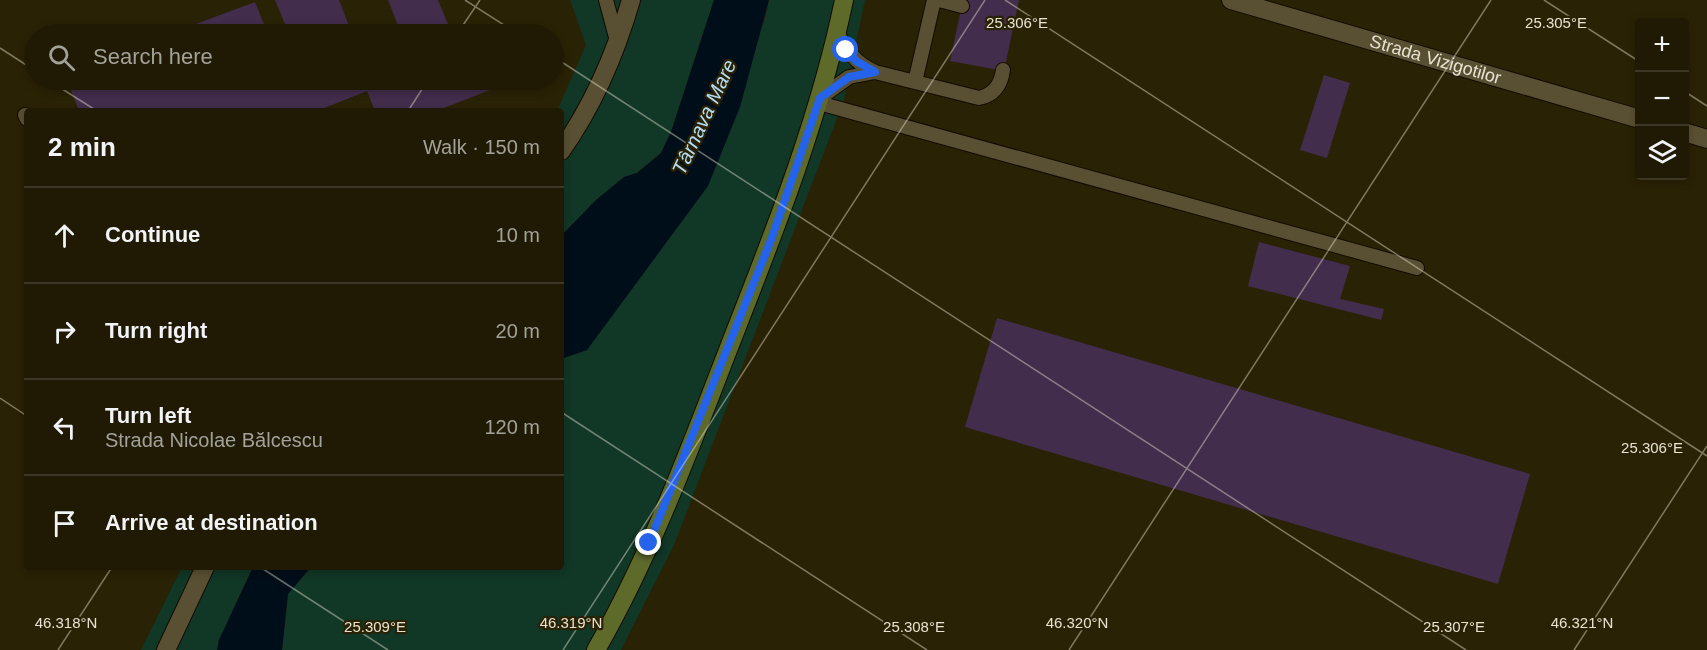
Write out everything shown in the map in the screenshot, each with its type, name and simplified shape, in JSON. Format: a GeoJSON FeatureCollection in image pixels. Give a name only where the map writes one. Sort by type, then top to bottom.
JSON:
{"type":"FeatureCollection","features":[{"type":"Feature","properties":{"kind":"main road"},"geometry":{"type":"LineString","coordinates":[[596,650],[621,604],[649,543],[714,387],[771,240],[819,101],[844,0]]}},
{"type":"Feature","properties":{"kind":"street"},"geometry":{"type":"LineString","coordinates":[[564,146],[590,100],[617,41],[631,0]]}},
{"type":"Feature","properties":{"kind":"street","name":"Strada Vizigotilor"},"geometry":{"type":"LineString","coordinates":[[1231,0],[1635,118]]}},
{"type":"Feature","properties":{"kind":"street"},"geometry":{"type":"LineString","coordinates":[[1689,134],[1707,139]]}},
{"type":"Feature","properties":{"kind":"street"},"geometry":{"type":"LineString","coordinates":[[166,650],[201,570]]}},
{"type":"Feature","properties":{"kind":"lane"},"geometry":{"type":"LineString","coordinates":[[606,0],[617,41]]}},
{"type":"Feature","properties":{"kind":"lane"},"geometry":{"type":"LineString","coordinates":[[915,82],[936,0],[962,6]]}},
{"type":"Feature","properties":{"kind":"lane"},"geometry":{"type":"LineString","coordinates":[[837,32],[846,50],[856,61],[875,72],[979,98],[986,97],[998,87],[1003,70]]}},
{"type":"Feature","properties":{"kind":"lane"},"geometry":{"type":"LineString","coordinates":[[819,101],[849,77],[875,72]]}},
{"type":"Feature","properties":{"kind":"lane"},"geometry":{"type":"LineString","coordinates":[[819,101],[1417,268]]}},
{"type":"Feature","properties":{"kind":"green space"},"geometry":{"type":"Polygon","coordinates":[[[570,0],[714,0],[671,132],[661,153],[637,173],[624,177],[596,200],[564,233],[564,108],[558,108],[586,45],[570,0]]]}},
{"type":"Feature","properties":{"kind":"green space"},"geometry":{"type":"Polygon","coordinates":[[[769,0],[865,0],[844,100],[674,545],[621,650],[282,650],[288,593],[308,570],[564,570],[564,358],[587,350],[764,22],[769,0]]]}},
{"type":"Feature","properties":{"kind":"green space"},"geometry":{"type":"Polygon","coordinates":[[[181,570],[252,570],[219,640],[217,650],[141,650],[181,570]]]}},
{"type":"Feature","properties":{"kind":"water","name":"Târnava Mare"},"geometry":{"type":"Polygon","coordinates":[[[714,0],[769,0],[740,107],[708,186],[587,350],[564,358],[564,233],[596,200],[624,177],[637,173],[661,153],[671,132],[714,0]]]}},
{"type":"Feature","properties":{"kind":"water"},"geometry":{"type":"Polygon","coordinates":[[[252,570],[308,570],[288,594],[282,650],[217,650],[219,640],[252,570]]]}},
{"type":"Feature","properties":{"kind":"building"},"geometry":{"type":"Polygon","coordinates":[[[275,0],[339,0],[348,24],[285,24],[275,0]]]}},
{"type":"Feature","properties":{"kind":"building"},"geometry":{"type":"Polygon","coordinates":[[[388,0],[438,0],[448,24],[397,24],[388,0]]]}},
{"type":"Feature","properties":{"kind":"building"},"geometry":{"type":"Polygon","coordinates":[[[963,0],[1019,0],[1004,71],[950,61],[963,0]]]}},
{"type":"Feature","properties":{"kind":"building"},"geometry":{"type":"Polygon","coordinates":[[[255,2],[264,24],[196,24],[255,2]]]}},
{"type":"Feature","properties":{"kind":"building"},"geometry":{"type":"Polygon","coordinates":[[[1324,75],[1350,83],[1327,158],[1300,150],[1324,75]]]}},
{"type":"Feature","properties":{"kind":"building"},"geometry":{"type":"Polygon","coordinates":[[[71,90],[490,90],[444,108],[374,108],[367,91],[324,108],[78,108],[71,90]]]}},
{"type":"Feature","properties":{"kind":"building"},"geometry":{"type":"Polygon","coordinates":[[[1259,242],[1350,266],[1340,299],[1384,309],[1381,320],[1248,286],[1259,242]]]}},
{"type":"Feature","properties":{"kind":"building"},"geometry":{"type":"Polygon","coordinates":[[[997,318],[1530,474],[1498,584],[965,427],[997,318]]]}},
{"type":"Feature","properties":{"kind":"route"},"geometry":{"type":"LineString","coordinates":[[649,543],[714,387],[771,240],[820,98],[849,77],[875,72],[856,61],[846,50]]}}]}
